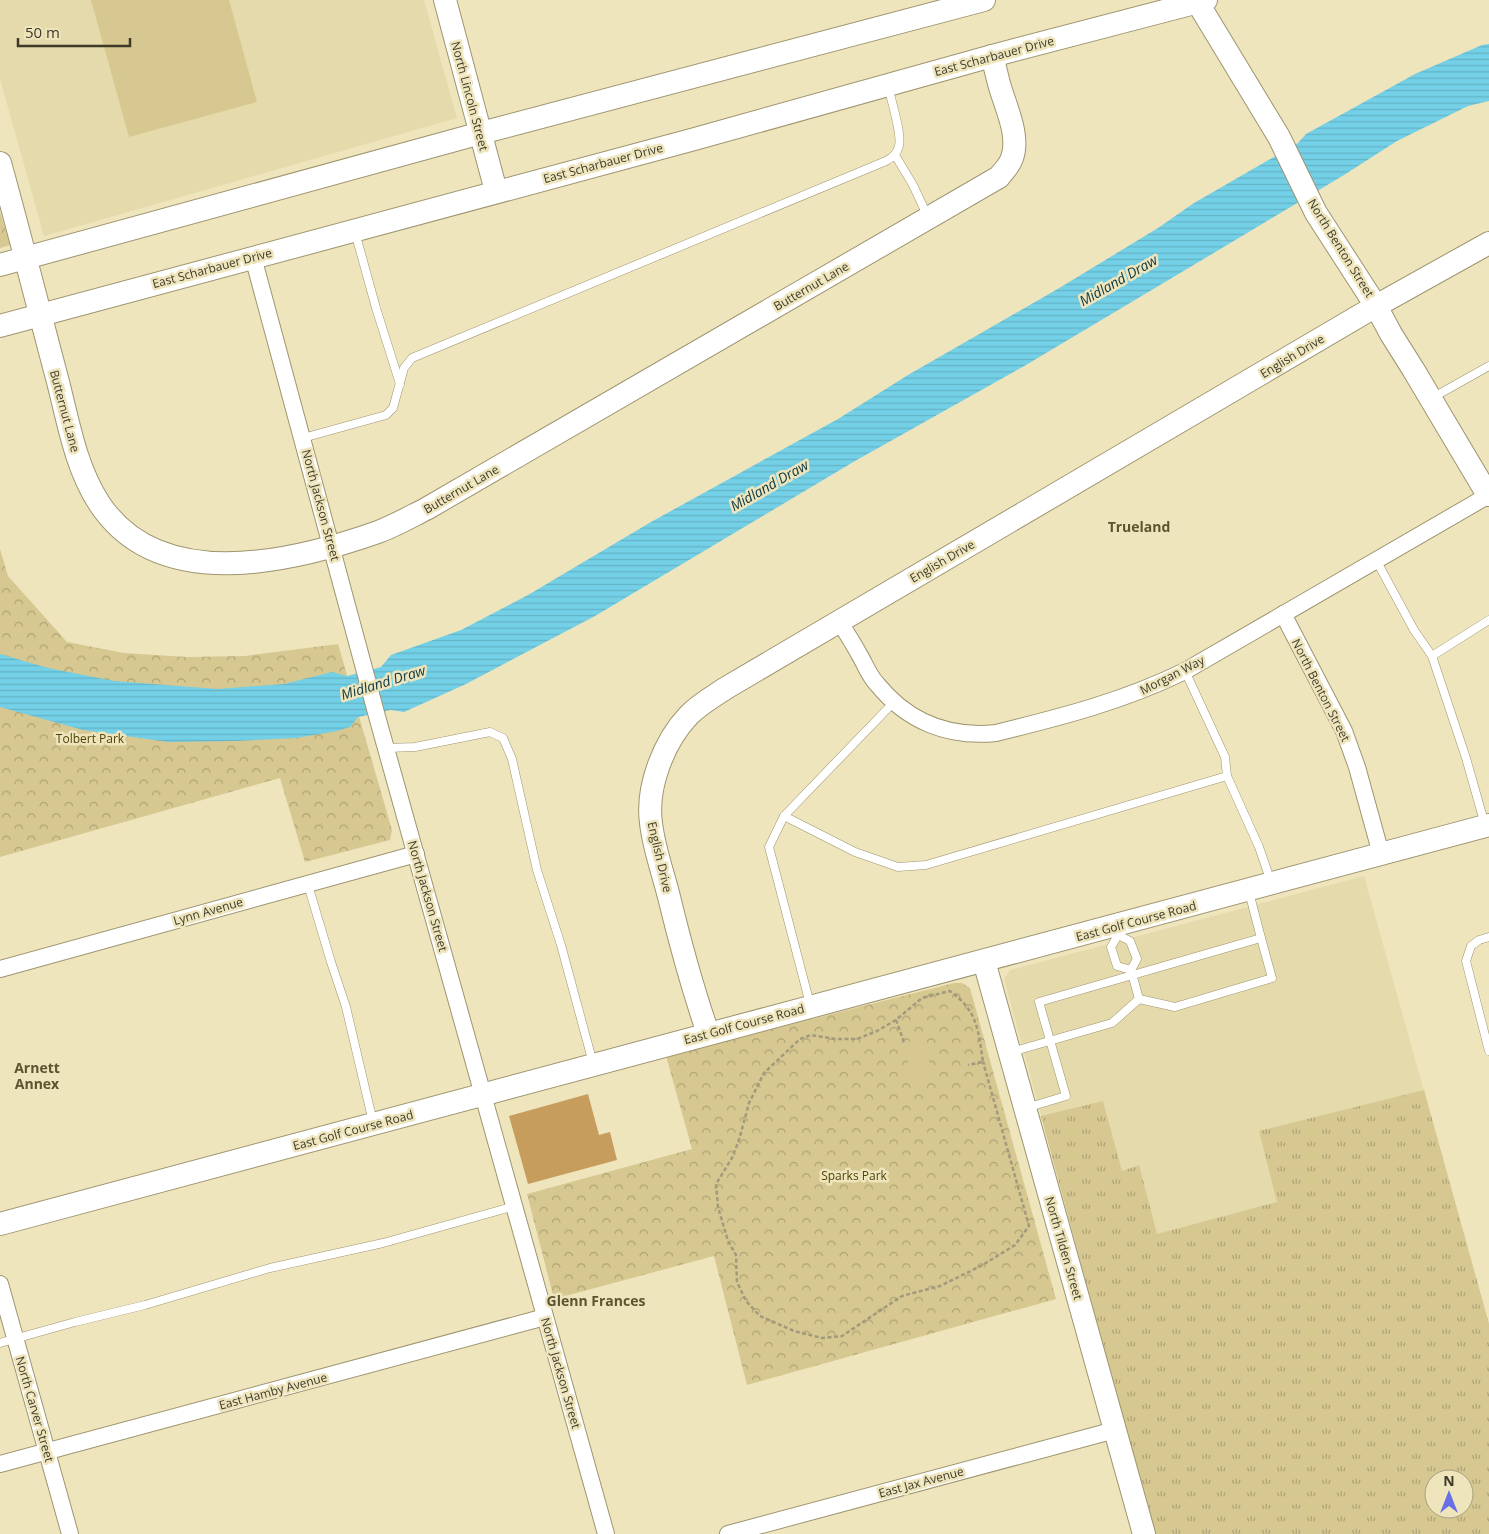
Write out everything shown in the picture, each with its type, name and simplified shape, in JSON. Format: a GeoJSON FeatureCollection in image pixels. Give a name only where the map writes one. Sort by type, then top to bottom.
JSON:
{"type":"FeatureCollection","features":[{"type":"Feature","properties":{"kind":"street","name":"North Lincoln Street"},"geometry":{"type":"LineString","coordinates":[[445,0],[496,191]]}},
{"type":"Feature","properties":{"kind":"street"},"geometry":{"type":"LineString","coordinates":[[0,265],[481,133],[984,0]]}},
{"type":"Feature","properties":{"kind":"street","name":"East Scharbauer Drive"},"geometry":{"type":"LineString","coordinates":[[0,326],[1200,1]]}},
{"type":"Feature","properties":{"kind":"street","name":"North Benton Street"},"geometry":{"type":"LineString","coordinates":[[1200,1],[1279,138],[1316,213],[1376,306],[1488,495]]}},
{"type":"Feature","properties":{"kind":"street","name":"Butternut Lane"},"geometry":{"type":"LineString","coordinates":[[0,163],[79,462],[99,503],[116,524],[142,544],[166,555],[204,563],[234,563],[304,553],[332,546],[379,531],[426,510],[999,177],[1010,163],[1015,145],[1012,126],[992,56]]}},
{"type":"Feature","properties":{"kind":"street","name":"English Drive"},"geometry":{"type":"LineString","coordinates":[[708,1033],[663,879],[652,832],[650,810],[660,760],[675,733],[689,715],[732,684],[1376,306],[1489,243]]}},
{"type":"Feature","properties":{"kind":"street","name":"North Jackson Street"},"geometry":{"type":"LineString","coordinates":[[253,257],[378,720],[606,1534]]}},
{"type":"Feature","properties":{"kind":"street","name":"Morgan Way"},"geometry":{"type":"LineString","coordinates":[[839,621],[876,684],[894,702],[928,725],[952,732],[979,735],[996,733],[1091,708],[1149,689],[1185,671],[1488,495]]}},
{"type":"Feature","properties":{"kind":"street","name":"North Benton Street"},"geometry":{"type":"LineString","coordinates":[[1283,614],[1344,731],[1357,767],[1381,854]]}},
{"type":"Feature","properties":{"kind":"street","name":"East Golf Course Road"},"geometry":{"type":"LineString","coordinates":[[0,1224],[484,1095],[708,1033],[984,961],[1116,931],[1248,890],[1487,826]]}},
{"type":"Feature","properties":{"kind":"street","name":"Lynn Avenue"},"geometry":{"type":"LineString","coordinates":[[0,969],[416,854]]}},
{"type":"Feature","properties":{"kind":"street","name":"North Tilden Street"},"geometry":{"type":"LineString","coordinates":[[984,961],[1144,1534]]}},
{"type":"Feature","properties":{"kind":"street","name":"North Carver Street"},"geometry":{"type":"LineString","coordinates":[[0,1284],[8,1341],[47,1451],[70,1534]]}},
{"type":"Feature","properties":{"kind":"street","name":"East Hamby Avenue"},"geometry":{"type":"LineString","coordinates":[[0,1464],[545,1317]]}},
{"type":"Feature","properties":{"kind":"street","name":"East Jax Avenue"},"geometry":{"type":"LineString","coordinates":[[728,1534],[1115,1430]]}},
{"type":"Feature","properties":{"kind":"lane"},"geometry":{"type":"LineString","coordinates":[[303,438],[386,415],[392,408],[404,368],[412,358],[886,161],[895,155],[899,146],[899,136],[887,85]]}},
{"type":"Feature","properties":{"kind":"lane"},"geometry":{"type":"LineString","coordinates":[[895,155],[913,185],[928,218]]}},
{"type":"Feature","properties":{"kind":"lane"},"geometry":{"type":"LineString","coordinates":[[354,230],[400,384]]}},
{"type":"Feature","properties":{"kind":"lane"},"geometry":{"type":"LineString","coordinates":[[1430,399],[1489,366]]}},
{"type":"Feature","properties":{"kind":"lane"},"geometry":{"type":"LineString","coordinates":[[1376,560],[1414,630],[1432,656],[1487,826]]}},
{"type":"Feature","properties":{"kind":"lane"},"geometry":{"type":"LineString","coordinates":[[1432,656],[1489,620]]}},
{"type":"Feature","properties":{"kind":"lane"},"geometry":{"type":"LineString","coordinates":[[1185,671],[1225,757],[1227,776],[1259,847],[1272,884]]}},
{"type":"Feature","properties":{"kind":"lane"},"geometry":{"type":"LineString","coordinates":[[811,1006],[769,847],[784,816],[894,702]]}},
{"type":"Feature","properties":{"kind":"lane"},"geometry":{"type":"LineString","coordinates":[[387,748],[414,746],[490,732],[503,738],[512,759],[537,870],[561,945],[593,1065]]}},
{"type":"Feature","properties":{"kind":"lane"},"geometry":{"type":"LineString","coordinates":[[784,816],[855,852],[898,867],[917,866],[926,865],[1227,776]]}},
{"type":"Feature","properties":{"kind":"lane"},"geometry":{"type":"LineString","coordinates":[[308,884],[346,1007],[374,1124]]}},
{"type":"Feature","properties":{"kind":"lane"},"geometry":{"type":"LineString","coordinates":[[1139,999],[1175,1007],[1272,978],[1248,890]]}},
{"type":"Feature","properties":{"kind":"lane"},"geometry":{"type":"LineString","coordinates":[[1132,973],[1117,966],[1111,947],[1116,931],[1130,941],[1137,959],[1132,973],[1139,999]]}},
{"type":"Feature","properties":{"kind":"lane"},"geometry":{"type":"LineString","coordinates":[[1489,937],[1478,940],[1470,946],[1466,962],[1489,1051]]}},
{"type":"Feature","properties":{"kind":"lane"},"geometry":{"type":"LineString","coordinates":[[1025,1108],[1066,1096],[1039,1002],[1132,973],[1261,938]]}},
{"type":"Feature","properties":{"kind":"lane"},"geometry":{"type":"LineString","coordinates":[[1009,1053],[1112,1024],[1139,999]]}},
{"type":"Feature","properties":{"kind":"lane"},"geometry":{"type":"LineString","coordinates":[[8,1341],[75,1322],[145,1306],[270,1268],[383,1243],[515,1206]]}},
{"type":"Feature","properties":{"kind":"path"},"geometry":{"type":"LineString","coordinates":[[950,991],[961,999],[976,1022],[983,1062],[1029,1226],[1016,1245],[981,1266],[940,1286],[902,1296],[842,1336],[822,1338],[794,1331],[760,1316],[746,1302],[737,1282],[736,1255],[728,1241],[718,1207],[716,1184],[732,1158],[749,1103],[764,1073],[800,1039],[811,1035],[835,1039],[857,1039],[876,1032],[896,1020],[922,998],[950,991]]}},
{"type":"Feature","properties":{"kind":"path"},"geometry":{"type":"LineString","coordinates":[[896,1020],[904,1042]]}},
{"type":"Feature","properties":{"kind":"path"},"geometry":{"type":"LineString","coordinates":[[968,1065],[983,1062]]}},
{"type":"Feature","properties":{"kind":"shaded area"},"geometry":{"type":"Polygon","coordinates":[[[0,0],[424,0],[457,118],[44,236],[0,79],[0,0]]]}},
{"type":"Feature","properties":{"kind":"shaded area"},"geometry":{"type":"Polygon","coordinates":[[[1364,876],[1489,1324],[1126,1427],[1004,979],[1010,970],[1364,876]]]}},
{"type":"Feature","properties":{"kind":"green space"},"geometry":{"type":"Polygon","coordinates":[[[91,0],[229,0],[257,102],[129,137],[91,0]]]}},
{"type":"Feature","properties":{"kind":"green space"},"geometry":{"type":"Polygon","coordinates":[[[0,212],[10,245],[0,248],[0,212]]]}},
{"type":"Feature","properties":{"kind":"green space","name":"Tolbert Park"},"geometry":{"type":"Polygon","coordinates":[[[0,549],[8,576],[67,642],[124,653],[187,657],[245,656],[338,644],[392,830],[390,840],[305,862],[280,778],[0,857],[0,549]]]}},
{"type":"Feature","properties":{"kind":"green space","name":"Sparks Park"},"geometry":{"type":"Polygon","coordinates":[[[954,983],[962,983],[970,988],[1056,1299],[747,1385],[714,1256],[554,1299],[527,1194],[692,1149],[666,1056],[954,983]]]}},
{"type":"Feature","properties":{"kind":"green space"},"geometry":{"type":"Polygon","coordinates":[[[923,1038],[933,1077],[914,1083],[903,1043],[923,1038]]]}},
{"type":"Feature","properties":{"kind":"green space"},"geometry":{"type":"Polygon","coordinates":[[[1424,1090],[1489,1324],[1489,1534],[1154,1534],[1041,1116],[1103,1101],[1122,1171],[1139,1165],[1157,1234],[1277,1202],[1259,1131],[1424,1090]]]}},
{"type":"Feature","properties":{"kind":"water","name":"Midland Draw"},"geometry":{"type":"Polygon","coordinates":[[[1489,44],[1489,101],[1468,106],[1397,141],[1344,175],[1026,365],[855,461],[595,616],[466,684],[404,712],[391,710],[358,717],[350,727],[296,738],[168,742],[83,730],[0,707],[0,654],[48,668],[114,681],[217,689],[284,684],[332,672],[347,676],[381,667],[391,655],[461,630],[528,595],[651,522],[838,419],[908,375],[1061,287],[1158,228],[1194,203],[1298,143],[1306,134],[1415,74],[1482,45],[1489,44]]]}},
{"type":"Feature","properties":{"kind":"building"},"geometry":{"type":"Polygon","coordinates":[[[588,1094],[599,1135],[610,1132],[617,1160],[528,1184],[509,1116],[588,1094]]]}},
{"type":"Feature","properties":{"kind":"district","name":"Trueland"},"geometry":{"type":"Point","coordinates":[1139,526]}},
{"type":"Feature","properties":{"kind":"district","name":"Arnett Annex"},"geometry":{"type":"Point","coordinates":[37,1076]}},
{"type":"Feature","properties":{"kind":"district","name":"Glenn Frances"},"geometry":{"type":"Point","coordinates":[596,1300]}}]}
